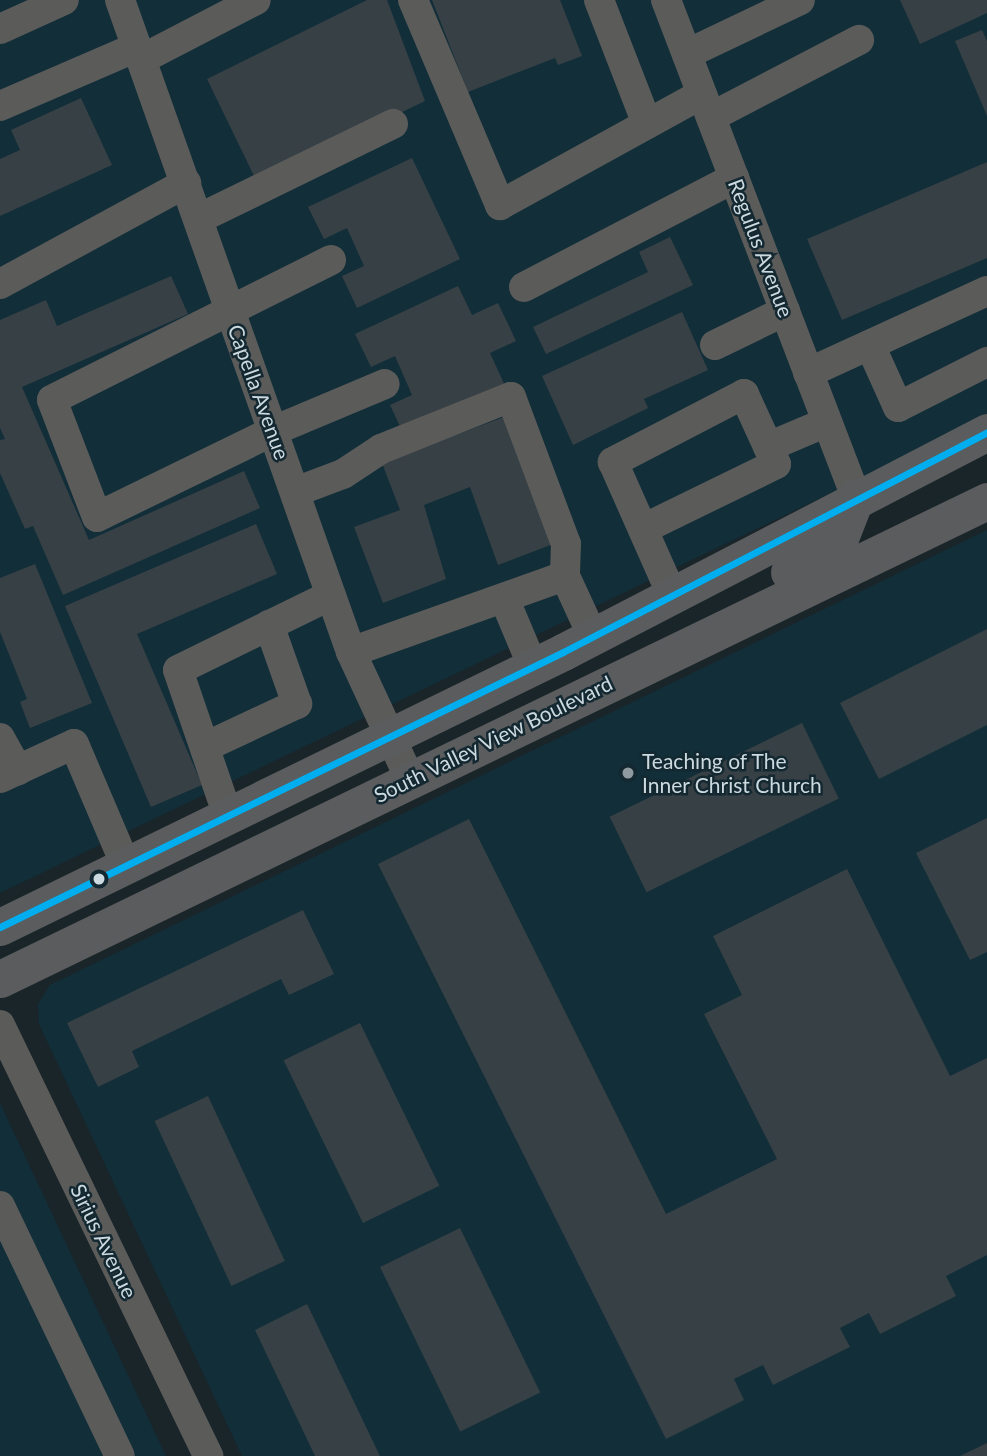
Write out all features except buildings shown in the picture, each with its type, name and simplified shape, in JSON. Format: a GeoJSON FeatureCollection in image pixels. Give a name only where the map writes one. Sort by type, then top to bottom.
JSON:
{"type":"FeatureCollection","features":[{"type":"Feature","properties":{"kind":"main road"},"geometry":{"type":"LineString","coordinates":[[0,927],[593,637],[856,497],[987,432]]}},
{"type":"Feature","properties":{"kind":"main road"},"geometry":{"type":"LineString","coordinates":[[757,612],[776,578],[828,552],[840,538],[856,497]]}},
{"type":"Feature","properties":{"kind":"main road","name":"South Valley View Boulevard"},"geometry":{"type":"LineString","coordinates":[[0,979],[757,612],[985,507]]}},
{"type":"Feature","properties":{"kind":"main road"},"geometry":{"type":"LineString","coordinates":[[467,700],[489,742]]}},
{"type":"Feature","properties":{"kind":"main road"},"geometry":{"type":"LineString","coordinates":[[229,816],[248,858]]}},
{"type":"Feature","properties":{"kind":"street"},"geometry":{"type":"LineString","coordinates":[[0,29],[64,0]]}},
{"type":"Feature","properties":{"kind":"street","name":"Capella Avenue"},"geometry":{"type":"LineString","coordinates":[[120,0],[351,652],[410,779]]}},
{"type":"Feature","properties":{"kind":"street"},"geometry":{"type":"LineString","coordinates":[[0,106],[140,53],[256,0]]}},
{"type":"Feature","properties":{"kind":"street"},"geometry":{"type":"LineString","coordinates":[[413,0],[500,205],[647,124],[706,106],[859,40]]}},
{"type":"Feature","properties":{"kind":"street"},"geometry":{"type":"LineString","coordinates":[[599,0],[647,124]]}},
{"type":"Feature","properties":{"kind":"street","name":"Regulus Avenue"},"geometry":{"type":"LineString","coordinates":[[666,0],[856,497]]}},
{"type":"Feature","properties":{"kind":"street"},"geometry":{"type":"LineString","coordinates":[[687,54],[800,0]]}},
{"type":"Feature","properties":{"kind":"street"},"geometry":{"type":"LineString","coordinates":[[198,219],[393,124]]}},
{"type":"Feature","properties":{"kind":"street"},"geometry":{"type":"LineString","coordinates":[[524,287],[734,178]]}},
{"type":"Feature","properties":{"kind":"street"},"geometry":{"type":"LineString","coordinates":[[0,284],[186,183]]}},
{"type":"Feature","properties":{"kind":"street"},"geometry":{"type":"LineString","coordinates":[[331,260],[231,313],[52,400],[97,517],[273,431],[385,384]]}},
{"type":"Feature","properties":{"kind":"street"},"geometry":{"type":"LineString","coordinates":[[808,373],[987,291]]}},
{"type":"Feature","properties":{"kind":"street"},"geometry":{"type":"LineString","coordinates":[[715,345],[785,311]]}},
{"type":"Feature","properties":{"kind":"street"},"geometry":{"type":"LineString","coordinates":[[870,345],[898,407],[985,368]]}},
{"type":"Feature","properties":{"kind":"street"},"geometry":{"type":"LineString","coordinates":[[643,529],[776,464],[744,394],[613,462],[643,529],[673,596]]}},
{"type":"Feature","properties":{"kind":"street"},"geometry":{"type":"LineString","coordinates":[[295,492],[343,474],[381,449],[511,397],[566,544],[565,576],[593,637]]}},
{"type":"Feature","properties":{"kind":"street"},"geometry":{"type":"LineString","coordinates":[[768,447],[827,422]]}},
{"type":"Feature","properties":{"kind":"street"},"geometry":{"type":"LineString","coordinates":[[351,652],[565,576]]}},
{"type":"Feature","properties":{"kind":"street"},"geometry":{"type":"LineString","coordinates":[[229,816],[178,670],[331,595]]}},
{"type":"Feature","properties":{"kind":"street"},"geometry":{"type":"LineString","coordinates":[[503,598],[533,667]]}},
{"type":"Feature","properties":{"kind":"street"},"geometry":{"type":"LineString","coordinates":[[205,747],[297,704],[270,625]]}},
{"type":"Feature","properties":{"kind":"street"},"geometry":{"type":"LineString","coordinates":[[0,738],[9,774],[75,744],[126,866]]}},
{"type":"Feature","properties":{"kind":"street","name":"Sirius Avenue"},"geometry":{"type":"LineString","coordinates":[[0,1025],[208,1456]]}},
{"type":"Feature","properties":{"kind":"street"},"geometry":{"type":"LineString","coordinates":[[0,1206],[120,1456]]}},
{"type":"Feature","properties":{"kind":"shaded area"},"geometry":{"type":"Polygon","coordinates":[[[0,0],[987,0],[987,418],[0,893],[0,0]]]}},
{"type":"Feature","properties":{"kind":"shaded area"},"geometry":{"type":"Polygon","coordinates":[[[987,530],[987,1456],[242,1456],[39,1024],[38,1004],[50,985],[987,530]]]}},
{"type":"Feature","properties":{"kind":"shaded area"},"geometry":{"type":"Polygon","coordinates":[[[0,1103],[166,1456],[0,1456],[0,1103]]]}},
{"type":"Feature","properties":{"kind":"transit line"},"geometry":{"type":"LineString","coordinates":[[0,927],[563,652],[987,432]]}},
{"type":"Feature","properties":{"kind":"place","name":"Teaching of The Inner Christ Church"},"geometry":{"type":"Point","coordinates":[628,773]}}]}
